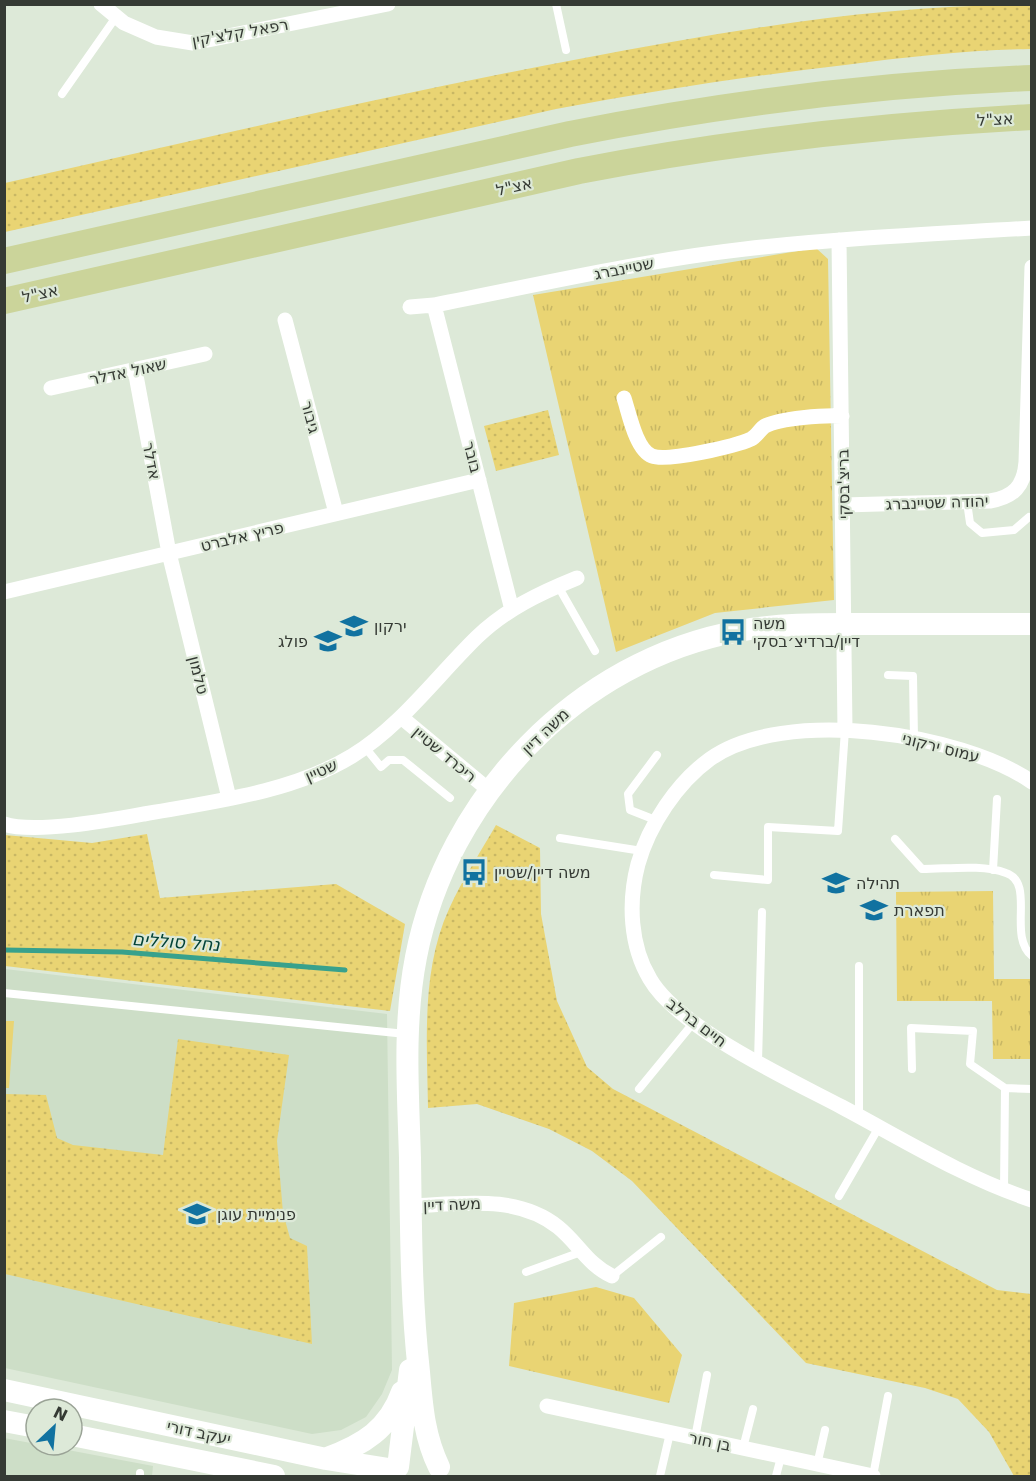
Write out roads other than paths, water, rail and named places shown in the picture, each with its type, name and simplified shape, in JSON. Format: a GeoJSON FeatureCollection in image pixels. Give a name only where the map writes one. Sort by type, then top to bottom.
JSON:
{"type":"FeatureCollection","features":[{"type":"Feature","properties":{"kind":"main road"},"geometry":{"type":"LineString","coordinates":[[4,261],[570,134],[662,116],[932,84],[1032,78]]}},
{"type":"Feature","properties":{"kind":"main road","name":"אצ\"ל"},"geometry":{"type":"LineString","coordinates":[[4,301],[579,171],[668,154],[935,122],[1032,117]]}},
{"type":"Feature","properties":{"kind":"street","name":"רפאל קלצ'קין"},"geometry":{"type":"LineString","coordinates":[[101,4],[117,16],[156,37],[193,43],[388,4]]}},
{"type":"Feature","properties":{"kind":"street"},"geometry":{"type":"LineString","coordinates":[[839,240],[1032,228]]}},
{"type":"Feature","properties":{"kind":"street","name":"שטיינברג"},"geometry":{"type":"LineString","coordinates":[[410,307],[434,305],[669,260],[839,240]]}},
{"type":"Feature","properties":{"kind":"street","name":"בריצ'בסקי"},"geometry":{"type":"LineString","coordinates":[[839,240],[845,729]]}},
{"type":"Feature","properties":{"kind":"street","name":"יהודה שטיינברג"},"geometry":{"type":"LineString","coordinates":[[843,505],[1006,499],[1025,489],[1032,267]]}},
{"type":"Feature","properties":{"kind":"street","name":"בובר"},"geometry":{"type":"LineString","coordinates":[[434,305],[512,610]]}},
{"type":"Feature","properties":{"kind":"street","name":"גיבור"},"geometry":{"type":"LineString","coordinates":[[285,320],[336,513]]}},
{"type":"Feature","properties":{"kind":"street","name":"שאול אדלר"},"geometry":{"type":"LineString","coordinates":[[51,388],[206,354]]}},
{"type":"Feature","properties":{"kind":"street","name":"אדלר"},"geometry":{"type":"LineString","coordinates":[[135,370],[169,553]]}},
{"type":"Feature","properties":{"kind":"street"},"geometry":{"type":"LineString","coordinates":[[624,398],[635,432],[644,450],[652,456],[676,458],[753,438],[764,426],[820,414],[842,416]]}},
{"type":"Feature","properties":{"kind":"street","name":"פריץ אלברט"},"geometry":{"type":"LineString","coordinates":[[4,591],[479,480]]}},
{"type":"Feature","properties":{"kind":"street","name":"טלמון"},"geometry":{"type":"LineString","coordinates":[[169,553],[229,798]]}},
{"type":"Feature","properties":{"kind":"street","name":"שטיין"},"geometry":{"type":"LineString","coordinates":[[4,824],[96,823],[229,798],[316,776],[364,746],[400,717],[478,636],[512,610],[531,597],[577,578]]}},
{"type":"Feature","properties":{"kind":"street","name":"משה דיין"},"geometry":{"type":"LineString","coordinates":[[394,1471],[411,1364],[413,1326],[407,1034],[416,955],[426,919],[452,852],[490,791],[536,738],[571,705],[609,679],[699,640],[741,630],[845,624],[1032,624]]}},
{"type":"Feature","properties":{"kind":"street","name":"ריכרד שטיין"},"geometry":{"type":"LineString","coordinates":[[400,717],[490,791]]}},
{"type":"Feature","properties":{"kind":"street","name":"עמוס ירקוני"},"geometry":{"type":"LineString","coordinates":[[845,729],[958,748],[990,760],[1032,782]]}},
{"type":"Feature","properties":{"kind":"street","name":"חיים ברלב"},"geometry":{"type":"LineString","coordinates":[[845,729],[780,735],[732,747],[710,758],[694,773],[678,791],[642,851],[636,872],[632,915],[639,957],[650,981],[663,996],[694,1022],[734,1049],[1004,1191],[1032,1200]]}},
{"type":"Feature","properties":{"kind":"street","name":"משה דיין"},"geometry":{"type":"LineString","coordinates":[[411,1206],[495,1203],[535,1213],[558,1227],[597,1269],[612,1276]]}},
{"type":"Feature","properties":{"kind":"street","name":"משה דיין"},"geometry":{"type":"LineString","coordinates":[[413,1326],[425,1428],[429,1445],[446,1474]]}},
{"type":"Feature","properties":{"kind":"street"},"geometry":{"type":"LineString","coordinates":[[326,1459],[358,1447],[376,1435],[399,1400],[411,1364]]}},
{"type":"Feature","properties":{"kind":"street","name":"יעקב דורי"},"geometry":{"type":"LineString","coordinates":[[4,1390],[326,1459],[394,1471],[419,1460],[446,1474]]}},
{"type":"Feature","properties":{"kind":"street","name":"בן חור"},"geometry":{"type":"LineString","coordinates":[[547,1406],[873,1476]]}},
{"type":"Feature","properties":{"kind":"street"},"geometry":{"type":"LineString","coordinates":[[4,1421],[24,1425]]}},
{"type":"Feature","properties":{"kind":"street","name":"יעקב דורי"},"geometry":{"type":"LineString","coordinates":[[84,1437],[274,1476]]}},
{"type":"Feature","properties":{"kind":"lane"},"geometry":{"type":"LineString","coordinates":[[556,4],[566,50]]}},
{"type":"Feature","properties":{"kind":"lane"},"geometry":{"type":"LineString","coordinates":[[62,94],[117,16]]}},
{"type":"Feature","properties":{"kind":"lane"},"geometry":{"type":"LineString","coordinates":[[967,502],[970,523],[982,534],[1014,530],[1029,517]]}},
{"type":"Feature","properties":{"kind":"lane"},"geometry":{"type":"LineString","coordinates":[[558,585],[595,651]]}},
{"type":"Feature","properties":{"kind":"lane"},"geometry":{"type":"LineString","coordinates":[[888,675],[913,676],[914,739]]}},
{"type":"Feature","properties":{"kind":"lane"},"geometry":{"type":"LineString","coordinates":[[714,875],[768,880],[768,827],[838,831],[845,729]]}},
{"type":"Feature","properties":{"kind":"lane"},"geometry":{"type":"LineString","coordinates":[[364,746],[381,767],[389,760],[403,760],[450,798]]}},
{"type":"Feature","properties":{"kind":"lane"},"geometry":{"type":"LineString","coordinates":[[657,755],[628,794],[630,810],[658,821]]}},
{"type":"Feature","properties":{"kind":"lane"},"geometry":{"type":"LineString","coordinates":[[993,870],[997,799]]}},
{"type":"Feature","properties":{"kind":"lane"},"geometry":{"type":"LineString","coordinates":[[560,838],[642,851]]}},
{"type":"Feature","properties":{"kind":"lane"},"geometry":{"type":"LineString","coordinates":[[895,839],[922,869],[993,870],[1008,873],[1017,880],[1021,891],[1020,940],[1025,951],[1032,956]]}},
{"type":"Feature","properties":{"kind":"lane"},"geometry":{"type":"LineString","coordinates":[[758,1062],[762,912]]}},
{"type":"Feature","properties":{"kind":"lane"},"geometry":{"type":"LineString","coordinates":[[859,966],[859,1116]]}},
{"type":"Feature","properties":{"kind":"lane"},"geometry":{"type":"LineString","coordinates":[[4,993],[407,1034]]}},
{"type":"Feature","properties":{"kind":"lane"},"geometry":{"type":"LineString","coordinates":[[639,1089],[694,1022]]}},
{"type":"Feature","properties":{"kind":"lane"},"geometry":{"type":"LineString","coordinates":[[912,1069],[911,1028],[973,1031],[970,1064],[1005,1088],[1032,1089]]}},
{"type":"Feature","properties":{"kind":"lane"},"geometry":{"type":"LineString","coordinates":[[1004,1191],[1005,1088]]}},
{"type":"Feature","properties":{"kind":"lane"},"geometry":{"type":"LineString","coordinates":[[839,1196],[879,1127]]}},
{"type":"Feature","properties":{"kind":"lane"},"geometry":{"type":"LineString","coordinates":[[612,1276],[662,1237]]}},
{"type":"Feature","properties":{"kind":"lane"},"geometry":{"type":"LineString","coordinates":[[526,1272],[581,1252]]}},
{"type":"Feature","properties":{"kind":"lane"},"geometry":{"type":"LineString","coordinates":[[695,1438],[707,1374]]}},
{"type":"Feature","properties":{"kind":"lane"},"geometry":{"type":"LineString","coordinates":[[873,1476],[888,1396]]}},
{"type":"Feature","properties":{"kind":"lane"},"geometry":{"type":"LineString","coordinates":[[743,1448],[753,1409]]}},
{"type":"Feature","properties":{"kind":"lane"},"geometry":{"type":"LineString","coordinates":[[817,1465],[825,1430]]}},
{"type":"Feature","properties":{"kind":"lane"},"geometry":{"type":"LineString","coordinates":[[660,1476],[670,1432]]}},
{"type":"Feature","properties":{"kind":"lane"},"geometry":{"type":"LineString","coordinates":[[776,1476],[781,1456]]}},
{"type":"Feature","properties":{"kind":"waterway","name":"נחל סוללים"},"geometry":{"type":"LineString","coordinates":[[4,950],[122,952],[345,970]]}},
{"type":"Feature","properties":{"kind":"place","name":"ירקון"},"geometry":{"type":"Point","coordinates":[354,626]}},
{"type":"Feature","properties":{"kind":"place","name":"משה דיין/ברדיצ׳בסקי"},"geometry":{"type":"Point","coordinates":[733,632]}},
{"type":"Feature","properties":{"kind":"place","name":"פולג"},"geometry":{"type":"Point","coordinates":[328,641]}},
{"type":"Feature","properties":{"kind":"place","name":"משה דיין/שטיין"},"geometry":{"type":"Point","coordinates":[474,872]}},
{"type":"Feature","properties":{"kind":"place","name":"תהילה"},"geometry":{"type":"Point","coordinates":[836,883]}},
{"type":"Feature","properties":{"kind":"place","name":"תפארת"},"geometry":{"type":"Point","coordinates":[874,910]}},
{"type":"Feature","properties":{"kind":"place","name":"פנימיית עוגן"},"geometry":{"type":"Point","coordinates":[197,1214]}}]}
